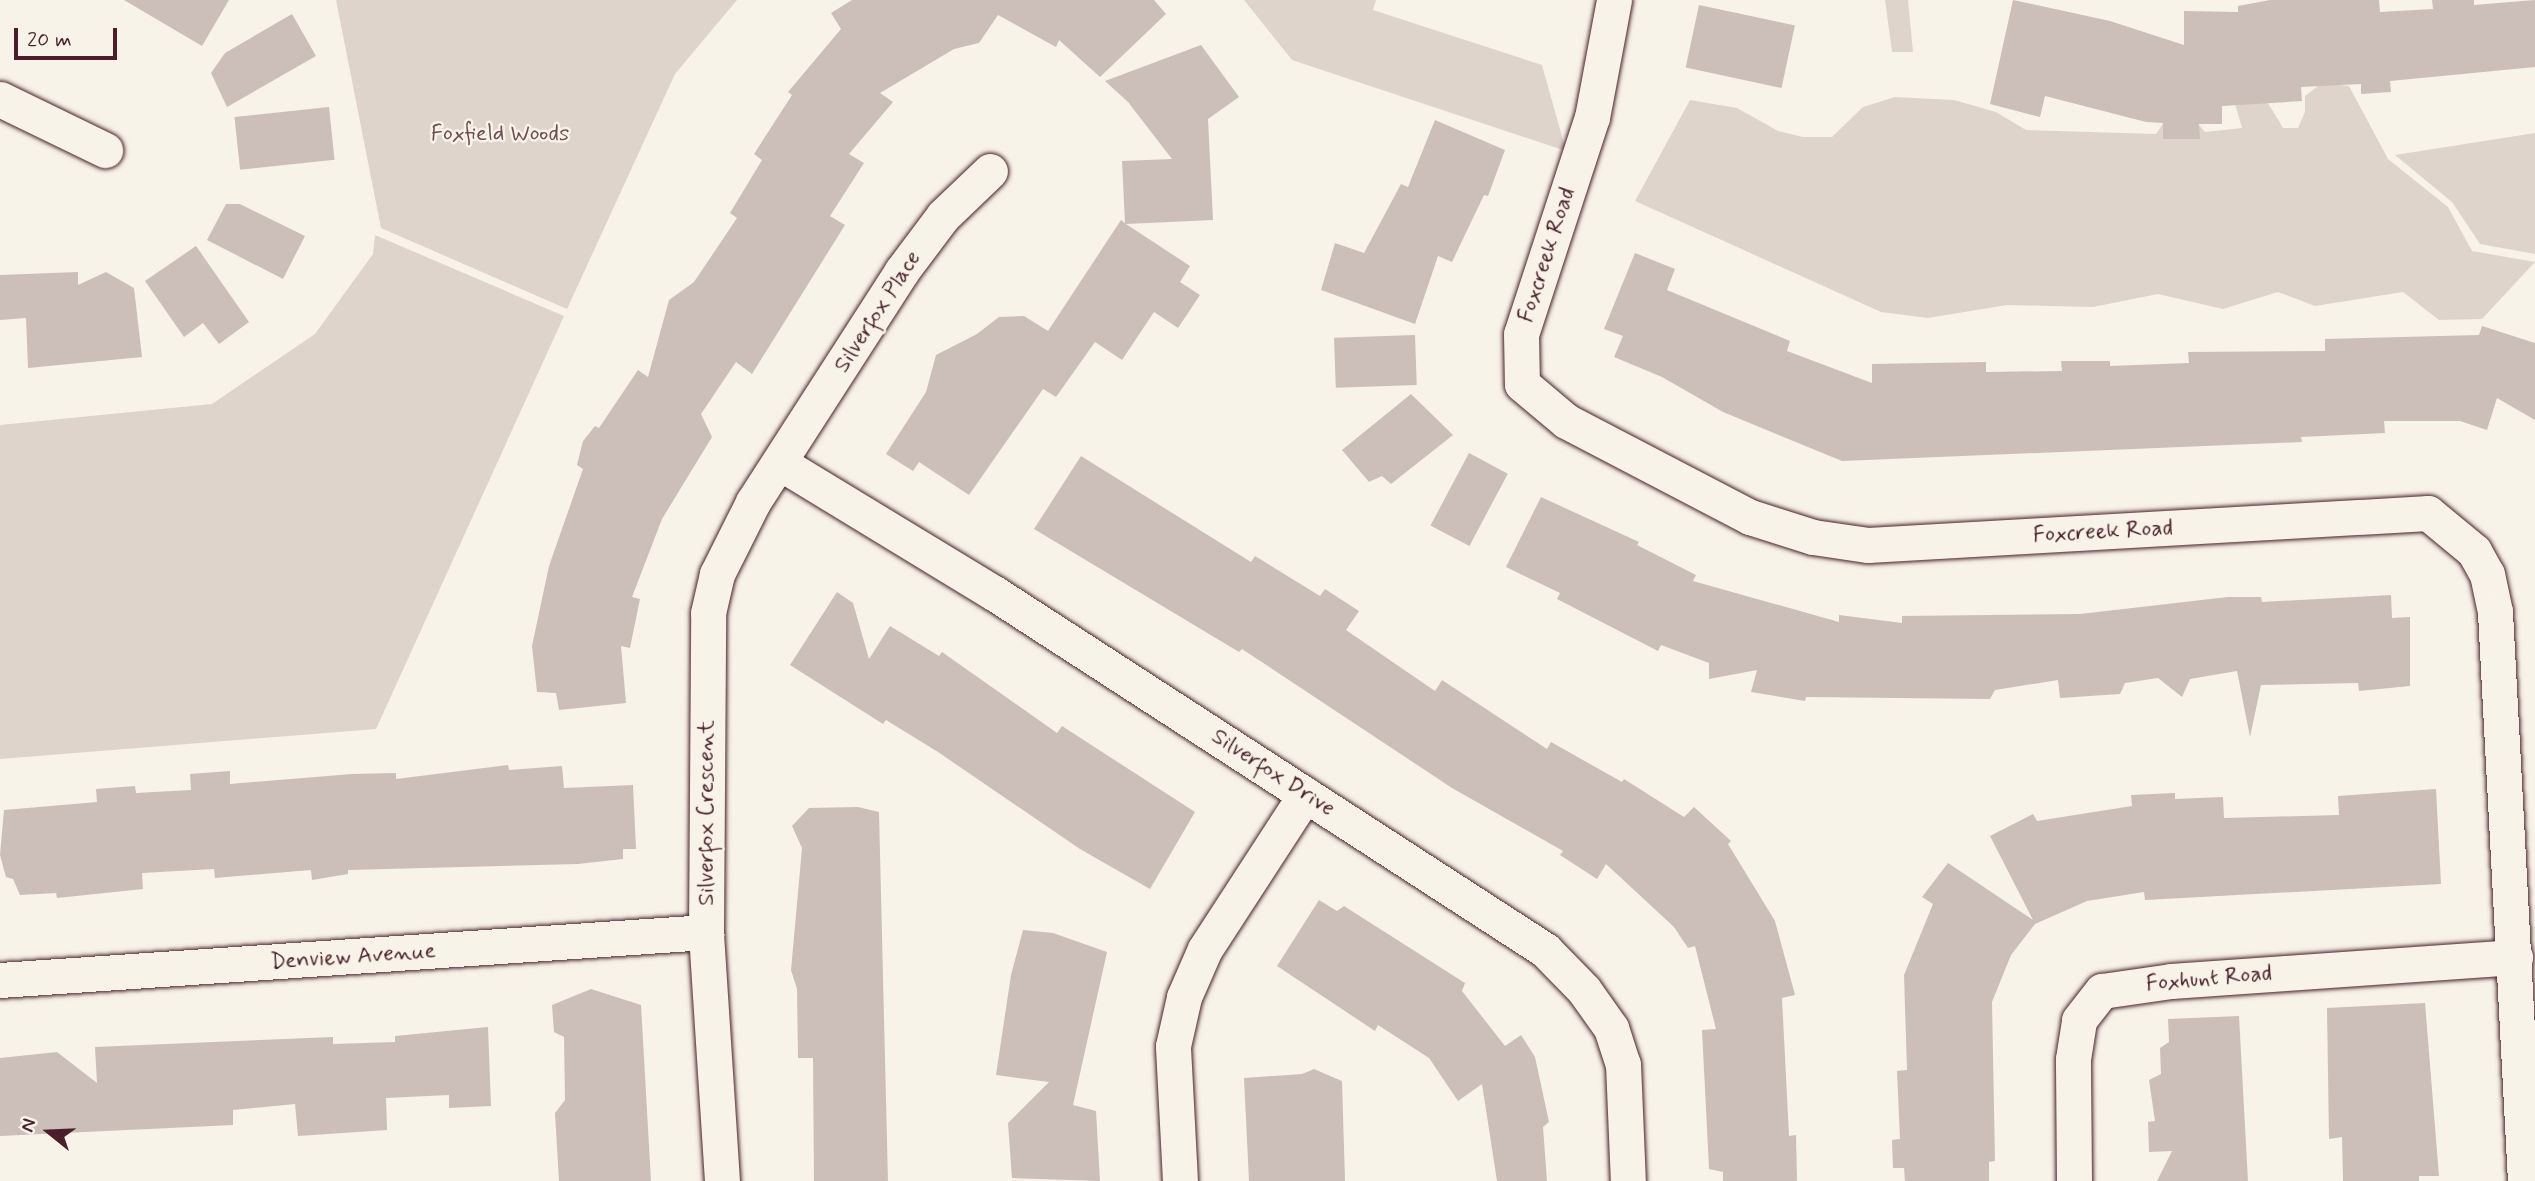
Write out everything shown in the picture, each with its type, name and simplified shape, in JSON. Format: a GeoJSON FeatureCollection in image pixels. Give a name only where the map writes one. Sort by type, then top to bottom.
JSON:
{"type":"FeatureCollection","features":[{"type":"Feature","properties":{"kind":"street","name":"Foxcreek Road"},"geometry":{"type":"LineString","coordinates":[[1614,0],[1592,117],[1521,334],[1522,384],[1566,421],[1750,517],[1814,537],[1868,545],[2428,513],[2474,551],[2487,574],[2495,612],[2525,1181]]}},
{"type":"Feature","properties":{"kind":"street"},"geometry":{"type":"LineString","coordinates":[[0,99],[105,150]]}},
{"type":"Feature","properties":{"kind":"street","name":"Silverfox Place"},"geometry":{"type":"LineString","coordinates":[[780,463],[901,272],[943,216],[990,171]]}},
{"type":"Feature","properties":{"kind":"street","name":"Silverfox Drive"},"geometry":{"type":"LineString","coordinates":[[780,463],[994,593],[1545,950],[1584,990],[1611,1028],[1623,1064],[1628,1181]]}},
{"type":"Feature","properties":{"kind":"street","name":"Silverfox Crescent"},"geometry":{"type":"LineString","coordinates":[[722,1181],[706,932],[708,613],[717,574],[780,463]]}},
{"type":"Feature","properties":{"kind":"street"},"geometry":{"type":"LineString","coordinates":[[1180,1181],[1173,1045],[1184,997],[1205,949],[1305,795]]}},
{"type":"Feature","properties":{"kind":"street","name":"Denview Avenue"},"geometry":{"type":"LineString","coordinates":[[0,980],[706,932]]}},
{"type":"Feature","properties":{"kind":"street","name":"Foxhunt Road"},"geometry":{"type":"LineString","coordinates":[[2074,1181],[2073,1059],[2079,1020],[2102,990],[2171,981],[2515,957]]}},
{"type":"Feature","properties":{"kind":"green space","name":"Foxfield Woods"},"geometry":{"type":"Polygon","coordinates":[[[336,0],[737,0],[675,74],[567,309],[381,228],[336,0]]]}},
{"type":"Feature","properties":{"kind":"green space"},"geometry":{"type":"Polygon","coordinates":[[[1244,0],[1376,0],[1373,10],[1542,65],[1566,151],[1292,60],[1244,0]]]}},
{"type":"Feature","properties":{"kind":"green space"},"geometry":{"type":"Polygon","coordinates":[[[1885,0],[1908,0],[1913,52],[1892,52],[1885,0]]]}},
{"type":"Feature","properties":{"kind":"green space"},"geometry":{"type":"Polygon","coordinates":[[[2322,83],[2349,86],[2388,159],[2448,207],[2472,251],[2535,262],[2482,319],[2439,320],[2403,292],[2315,306],[2278,292],[2223,309],[2158,294],[2093,307],[2007,305],[1928,318],[1881,312],[1635,201],[1690,100],[1737,108],[1778,131],[1803,137],[1832,137],[1863,107],[1895,97],[1954,100],[1996,112],[2026,130],[2156,134],[2166,119],[2190,115],[2205,132],[2242,128],[2235,104],[2266,100],[2283,128],[2298,128],[2305,112],[2305,96],[2322,83]]]}},
{"type":"Feature","properties":{"kind":"green space"},"geometry":{"type":"Polygon","coordinates":[[[2535,133],[2535,254],[2480,244],[2452,202],[2395,155],[2535,133]]]}},
{"type":"Feature","properties":{"kind":"green space"},"geometry":{"type":"Polygon","coordinates":[[[375,235],[564,316],[376,729],[0,759],[0,425],[212,404],[315,334],[373,254],[375,235]]]}},
{"type":"Feature","properties":{"kind":"building"},"geometry":{"type":"Polygon","coordinates":[[[124,0],[229,0],[202,46],[124,0]]]}},
{"type":"Feature","properties":{"kind":"building"},"geometry":{"type":"Polygon","coordinates":[[[852,0],[1154,0],[1166,14],[1100,77],[1059,40],[1056,47],[998,15],[979,43],[954,49],[880,93],[893,102],[849,154],[864,163],[830,216],[845,225],[752,374],[736,362],[701,414],[712,437],[662,519],[632,597],[640,599],[630,648],[621,646],[626,703],[559,710],[556,693],[537,692],[532,646],[549,566],[583,469],[577,465],[583,441],[595,426],[599,428],[638,370],[648,377],[669,300],[694,282],[737,218],[730,213],[762,160],[754,154],[792,95],[788,92],[841,29],[831,13],[852,0]]]}},
{"type":"Feature","properties":{"kind":"building"},"geometry":{"type":"Polygon","coordinates":[[[2013,0],[2110,21],[2184,45],[2184,11],[2238,12],[2238,6],[2270,0],[2379,0],[2380,12],[2433,9],[2432,0],[2474,0],[2474,5],[2535,0],[2535,67],[2390,81],[2391,92],[2361,94],[2361,84],[2301,87],[2302,101],[2222,106],[2222,124],[2199,124],[2200,139],[2163,139],[2163,123],[2146,122],[2045,96],[2040,117],[1990,104],[2013,0]]]}},
{"type":"Feature","properties":{"kind":"building"},"geometry":{"type":"Polygon","coordinates":[[[1699,5],[1795,25],[1782,88],[1686,68],[1699,5]]]}},
{"type":"Feature","properties":{"kind":"building"},"geometry":{"type":"Polygon","coordinates":[[[292,14],[316,56],[227,107],[211,73],[225,53],[292,14]]]}},
{"type":"Feature","properties":{"kind":"building"},"geometry":{"type":"Polygon","coordinates":[[[1201,45],[1239,97],[1208,119],[1213,220],[1126,224],[1190,266],[1180,282],[1200,295],[1178,328],[1154,312],[1122,360],[1095,342],[1056,397],[1043,389],[969,495],[919,462],[913,471],[886,454],[926,392],[936,355],[977,334],[999,317],[1024,316],[1048,331],[1121,220],[1125,223],[1122,161],[1172,159],[1128,102],[1105,81],[1201,45]]]}},
{"type":"Feature","properties":{"kind":"building"},"geometry":{"type":"Polygon","coordinates":[[[329,107],[335,160],[240,170],[235,117],[329,107]]]}},
{"type":"Feature","properties":{"kind":"building"},"geometry":{"type":"Polygon","coordinates":[[[1435,120],[1505,150],[1488,196],[1484,195],[1452,262],[1438,256],[1415,324],[1321,290],[1335,243],[1364,253],[1401,184],[1408,187],[1435,120]]]}},
{"type":"Feature","properties":{"kind":"building"},"geometry":{"type":"Polygon","coordinates":[[[226,204],[240,204],[305,236],[283,279],[207,240],[226,204]]]}},
{"type":"Feature","properties":{"kind":"building"},"geometry":{"type":"Polygon","coordinates":[[[196,246],[249,322],[219,344],[203,323],[184,337],[145,281],[196,246]]]}},
{"type":"Feature","properties":{"kind":"building"},"geometry":{"type":"Polygon","coordinates":[[[1635,253],[1675,269],[1667,290],[1790,341],[1787,351],[1872,383],[1872,364],[1986,362],[1986,372],[2062,371],[2061,361],[2110,361],[2110,366],[2189,363],[2188,352],[2325,351],[2325,339],[2479,335],[2482,326],[2535,343],[2535,420],[2497,398],[2487,430],[2460,421],[2384,421],[2385,433],[2301,437],[2302,442],[1842,461],[1723,412],[1662,377],[1614,357],[1623,336],[1604,329],[1635,253]]]}},
{"type":"Feature","properties":{"kind":"building"},"geometry":{"type":"Polygon","coordinates":[[[78,272],[78,285],[106,272],[134,288],[142,357],[28,368],[26,318],[0,320],[0,275],[78,272]]]}},
{"type":"Feature","properties":{"kind":"building"},"geometry":{"type":"Polygon","coordinates":[[[1415,335],[1417,385],[1336,388],[1334,338],[1415,335]]]}},
{"type":"Feature","properties":{"kind":"building"},"geometry":{"type":"Polygon","coordinates":[[[1411,394],[1453,435],[1391,484],[1382,476],[1369,482],[1342,450],[1411,394]]]}},
{"type":"Feature","properties":{"kind":"building"},"geometry":{"type":"Polygon","coordinates":[[[1469,453],[1508,474],[1469,546],[1431,525],[1469,453]]]}},
{"type":"Feature","properties":{"kind":"building"},"geometry":{"type":"Polygon","coordinates":[[[1081,456],[1251,562],[1255,556],[1320,596],[1325,589],[1359,611],[1346,630],[1435,691],[1442,680],[1547,749],[1551,742],[1622,782],[1624,779],[1684,817],[1694,807],[1731,841],[1728,844],[1775,921],[1795,995],[1782,998],[1789,1136],[1796,1135],[1797,1181],[1723,1181],[1723,1172],[1709,1169],[1702,1030],[1716,1029],[1695,946],[1688,948],[1674,927],[1606,864],[1597,879],[1560,855],[1563,851],[1452,788],[1242,649],[1239,652],[1034,529],[1081,456]]]}},
{"type":"Feature","properties":{"kind":"building"},"geometry":{"type":"Polygon","coordinates":[[[1541,497],[1639,542],[1637,545],[1696,575],[1693,581],[1839,622],[1839,615],[1902,623],[1902,616],[2080,614],[2228,597],[2261,597],[2262,602],[2391,595],[2392,618],[2410,617],[2410,686],[2359,691],[2358,683],[2261,685],[2250,737],[2237,671],[2190,679],[2182,697],[2158,678],[2125,683],[2120,694],[2060,698],[2058,680],[1995,690],[1990,699],[1806,697],[1805,701],[1751,692],[1757,670],[1709,679],[1709,663],[1661,645],[1658,651],[1557,599],[1560,593],[1506,567],[1541,497]]]}},
{"type":"Feature","properties":{"kind":"building"},"geometry":{"type":"Polygon","coordinates":[[[837,592],[853,603],[869,659],[890,626],[939,656],[942,652],[1057,733],[1062,726],[1195,812],[1150,889],[1080,849],[938,752],[886,720],[883,724],[790,665],[837,592]]]}},
{"type":"Feature","properties":{"kind":"building"},"geometry":{"type":"Polygon","coordinates":[[[508,765],[509,770],[562,766],[564,788],[633,785],[636,849],[623,849],[623,859],[578,864],[348,870],[348,874],[312,880],[311,870],[215,878],[214,869],[142,873],[143,889],[57,898],[56,893],[20,895],[13,879],[6,877],[0,855],[4,810],[97,802],[96,789],[135,786],[136,793],[191,790],[190,774],[230,771],[230,784],[352,774],[396,773],[396,779],[508,765]]]}},
{"type":"Feature","properties":{"kind":"building"},"geometry":{"type":"Polygon","coordinates":[[[2436,789],[2441,884],[2145,900],[2144,892],[2087,901],[2035,924],[2011,955],[1992,1002],[1995,1161],[1989,1162],[1989,1181],[1905,1181],[1904,1168],[1893,1168],[1892,1140],[1900,1139],[1897,1071],[1907,1070],[1904,975],[1933,904],[1922,897],[1948,863],[2033,920],[1990,836],[2033,814],[2037,821],[2132,806],[2131,795],[2175,793],[2175,799],[2223,797],[2224,818],[2339,815],[2338,796],[2436,789]]]}},
{"type":"Feature","properties":{"kind":"building"},"geometry":{"type":"Polygon","coordinates":[[[858,807],[879,812],[888,1181],[814,1181],[813,1058],[798,1058],[797,989],[791,970],[802,848],[792,826],[809,808],[858,807]]]}},
{"type":"Feature","properties":{"kind":"building"},"geometry":{"type":"Polygon","coordinates":[[[1319,900],[1337,911],[1344,906],[1465,983],[1462,991],[1505,1046],[1521,1035],[1535,1057],[1549,1122],[1543,1127],[1547,1181],[1497,1181],[1482,1084],[1458,1101],[1429,1058],[1378,1025],[1375,1031],[1277,966],[1319,900]]]}},
{"type":"Feature","properties":{"kind":"building"},"geometry":{"type":"Polygon","coordinates":[[[1023,930],[1053,933],[1107,952],[1073,1105],[1096,1111],[1100,1181],[1012,1178],[1008,1123],[1049,1082],[996,1075],[1011,975],[1023,930]]]}},
{"type":"Feature","properties":{"kind":"building"},"geometry":{"type":"Polygon","coordinates":[[[591,989],[641,1005],[651,1181],[559,1181],[555,1113],[565,1100],[564,1037],[554,1032],[552,1005],[591,989]]]}},
{"type":"Feature","properties":{"kind":"building"},"geometry":{"type":"Polygon","coordinates":[[[2425,1003],[2439,1176],[2419,1176],[2419,1181],[2343,1181],[2342,1137],[2329,1139],[2327,1008],[2425,1003]]]}},
{"type":"Feature","properties":{"kind":"building"},"geometry":{"type":"Polygon","coordinates":[[[2239,1016],[2248,1181],[2157,1181],[2172,1151],[2149,1152],[2148,1122],[2155,1121],[2149,1080],[2161,1074],[2160,1048],[2169,1042],[2168,1019],[2239,1016]]]}},
{"type":"Feature","properties":{"kind":"building"},"geometry":{"type":"Polygon","coordinates":[[[488,1027],[491,1106],[449,1108],[449,1095],[386,1098],[387,1130],[298,1136],[295,1104],[233,1110],[233,1125],[0,1136],[0,1058],[57,1052],[97,1083],[95,1047],[333,1037],[333,1044],[395,1042],[395,1036],[488,1027]]]}},
{"type":"Feature","properties":{"kind":"building"},"geometry":{"type":"Polygon","coordinates":[[[1314,1069],[1342,1081],[1345,1181],[1249,1181],[1244,1078],[1302,1074],[1314,1069]]]}}]}
